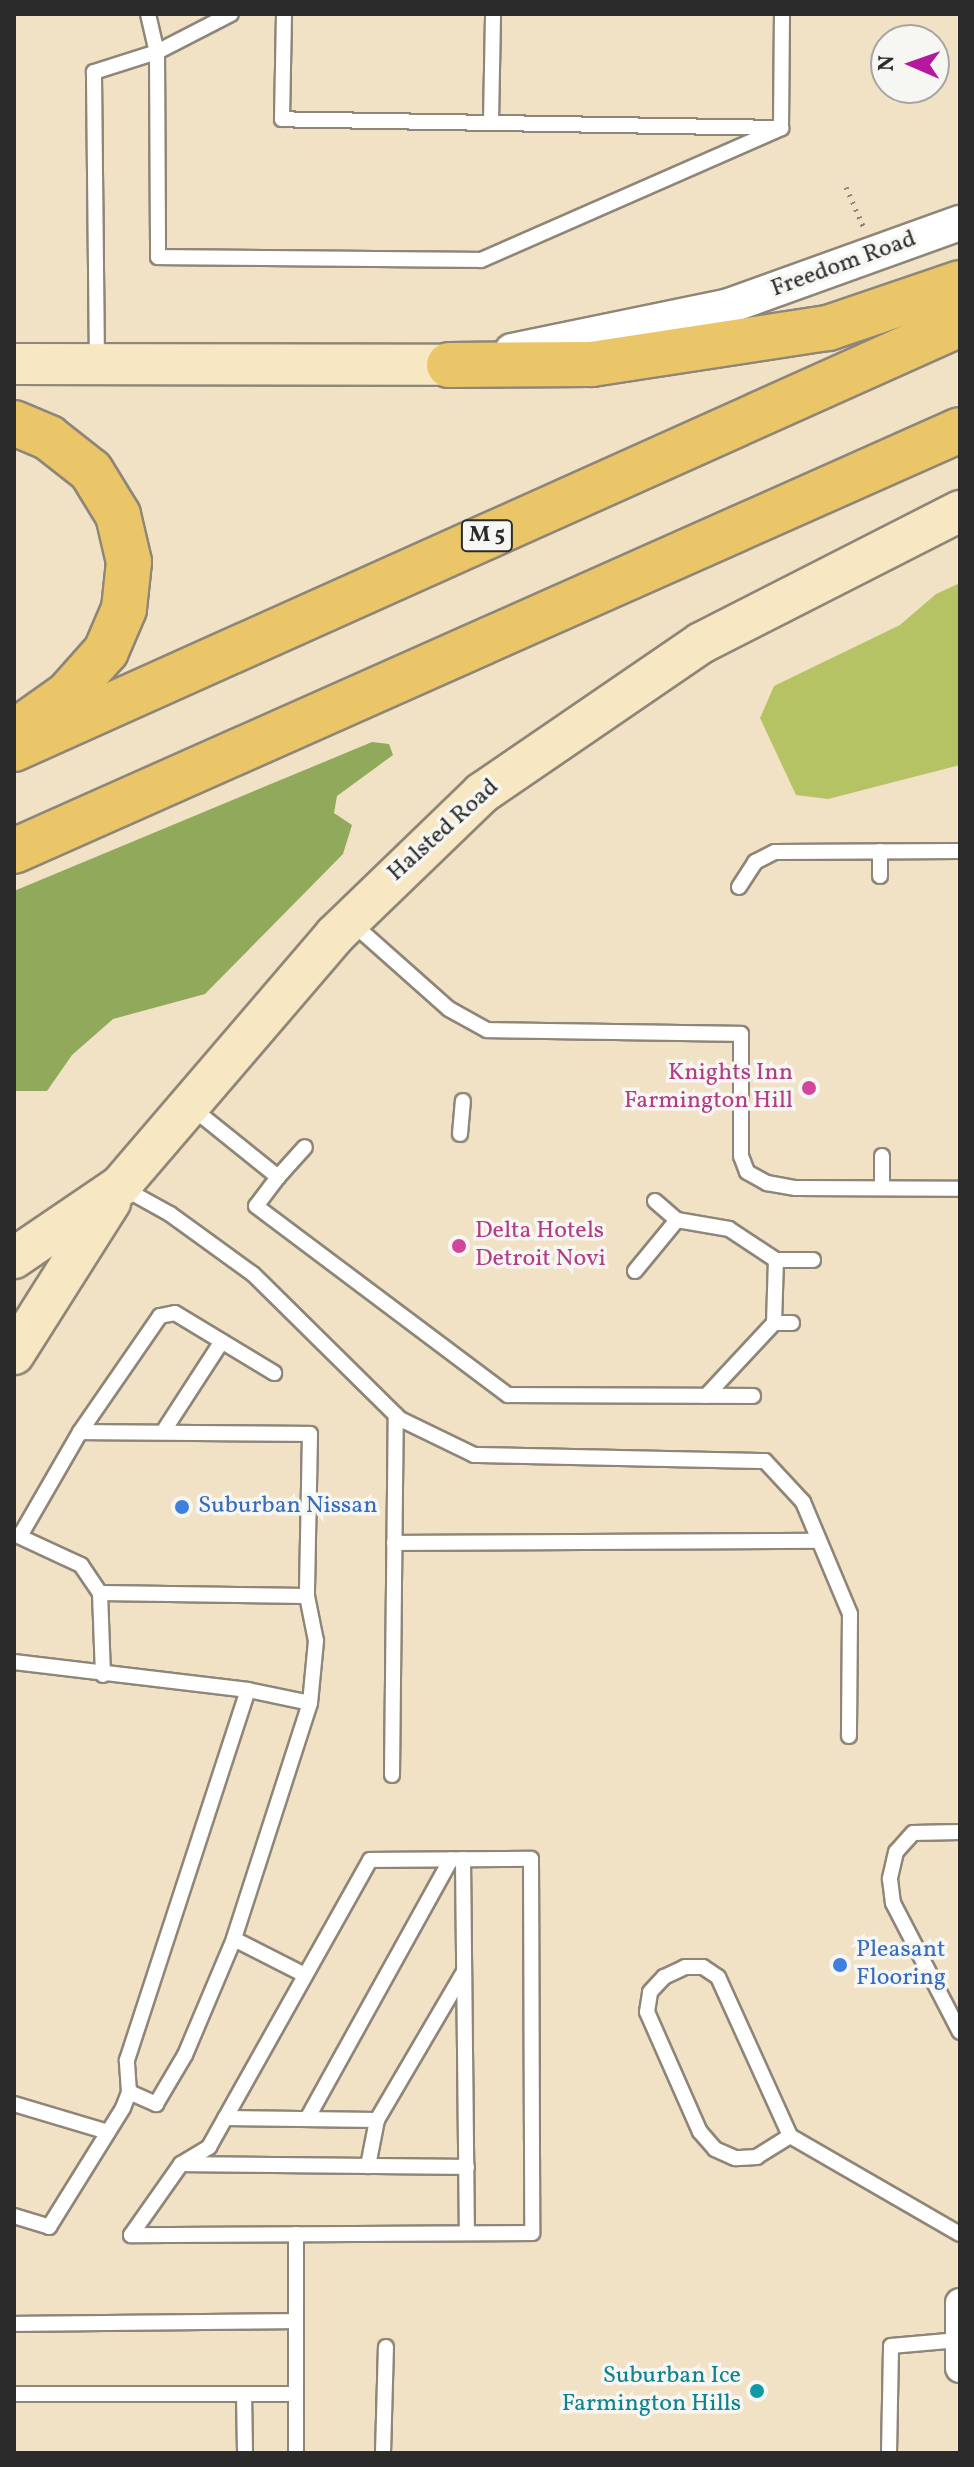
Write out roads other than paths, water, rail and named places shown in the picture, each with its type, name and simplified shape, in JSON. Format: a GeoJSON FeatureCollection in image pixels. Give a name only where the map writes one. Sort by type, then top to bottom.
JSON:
{"type":"FeatureCollection","features":[{"type":"Feature","properties":{"kind":"highway"},"geometry":{"type":"LineString","coordinates":[[449,365],[592,364],[813,331],[960,283]]}},
{"type":"Feature","properties":{"kind":"highway","name":"M 5"},"geometry":{"type":"LineString","coordinates":[[14,749],[960,324]]}},
{"type":"Feature","properties":{"kind":"highway"},"geometry":{"type":"LineString","coordinates":[[14,423],[49,438],[91,471],[118,515],[129,562],[124,609],[106,651],[68,694],[14,730]]}},
{"type":"Feature","properties":{"kind":"highway"},"geometry":{"type":"LineString","coordinates":[[14,851],[960,430]]}},
{"type":"Feature","properties":{"kind":"main road"},"geometry":{"type":"LineString","coordinates":[[14,364],[449,365]]}},
{"type":"Feature","properties":{"kind":"main road","name":"Halsted Road"},"geometry":{"type":"LineString","coordinates":[[14,1258],[120,1186],[349,921],[482,793],[579,723],[701,643],[960,511]]}},
{"type":"Feature","properties":{"kind":"main road"},"geometry":{"type":"LineString","coordinates":[[14,1354],[120,1186]]}},
{"type":"Feature","properties":{"kind":"street","name":"Freedom Road"},"geometry":{"type":"LineString","coordinates":[[449,365],[729,306],[960,223]]}},
{"type":"Feature","properties":{"kind":"street"},"geometry":{"type":"LineString","coordinates":[[960,2303],[960,2368]]}},
{"type":"Feature","properties":{"kind":"lane"},"geometry":{"type":"LineString","coordinates":[[148,14],[157,52],[158,257],[481,260],[781,128]]}},
{"type":"Feature","properties":{"kind":"lane"},"geometry":{"type":"LineString","coordinates":[[97,363],[94,72],[157,52],[231,14]]}},
{"type":"Feature","properties":{"kind":"lane"},"geometry":{"type":"LineString","coordinates":[[284,14],[282,119],[781,128]]}},
{"type":"Feature","properties":{"kind":"lane"},"geometry":{"type":"LineString","coordinates":[[491,121],[493,14]]}},
{"type":"Feature","properties":{"kind":"lane"},"geometry":{"type":"LineString","coordinates":[[781,128],[782,14]]}},
{"type":"Feature","properties":{"kind":"lane"},"geometry":{"type":"LineString","coordinates":[[880,851],[880,876]]}},
{"type":"Feature","properties":{"kind":"lane"},"geometry":{"type":"LineString","coordinates":[[739,887],[755,862],[775,852],[960,851]]}},
{"type":"Feature","properties":{"kind":"lane"},"geometry":{"type":"LineString","coordinates":[[349,921],[449,1009],[487,1030],[741,1034],[741,1156],[747,1172],[767,1183],[796,1188],[960,1189]]}},
{"type":"Feature","properties":{"kind":"lane"},"geometry":{"type":"LineString","coordinates":[[460,1134],[463,1101]]}},
{"type":"Feature","properties":{"kind":"lane"},"geometry":{"type":"LineString","coordinates":[[188,1105],[278,1177]]}},
{"type":"Feature","properties":{"kind":"lane"},"geometry":{"type":"LineString","coordinates":[[305,1147],[256,1206],[508,1395],[753,1396]]}},
{"type":"Feature","properties":{"kind":"lane"},"geometry":{"type":"LineString","coordinates":[[882,1156],[882,1188]]}},
{"type":"Feature","properties":{"kind":"lane"},"geometry":{"type":"LineString","coordinates":[[120,1186],[170,1214],[253,1274],[396,1415],[474,1455],[765,1461],[803,1502],[850,1614],[849,1736]]}},
{"type":"Feature","properties":{"kind":"lane"},"geometry":{"type":"LineString","coordinates":[[655,1201],[677,1220],[729,1229],[776,1260],[813,1260]]}},
{"type":"Feature","properties":{"kind":"lane"},"geometry":{"type":"LineString","coordinates":[[635,1271],[677,1220]]}},
{"type":"Feature","properties":{"kind":"lane"},"geometry":{"type":"LineString","coordinates":[[706,1396],[774,1323],[776,1260]]}},
{"type":"Feature","properties":{"kind":"lane"},"geometry":{"type":"LineString","coordinates":[[103,1675],[100,1593],[81,1565],[17,1535],[80,1432],[160,1316],[175,1313],[274,1373]]}},
{"type":"Feature","properties":{"kind":"lane"},"geometry":{"type":"LineString","coordinates":[[774,1323],[792,1323]]}},
{"type":"Feature","properties":{"kind":"lane"},"geometry":{"type":"LineString","coordinates":[[163,1432],[222,1341]]}},
{"type":"Feature","properties":{"kind":"lane"},"geometry":{"type":"LineString","coordinates":[[392,1775],[396,1415]]}},
{"type":"Feature","properties":{"kind":"lane"},"geometry":{"type":"LineString","coordinates":[[80,1432],[310,1434],[307,1596],[316,1641],[310,1703],[234,1939],[185,2055],[156,2104],[129,2092]]}},
{"type":"Feature","properties":{"kind":"lane"},"geometry":{"type":"LineString","coordinates":[[394,1543],[819,1541]]}},
{"type":"Feature","properties":{"kind":"lane"},"geometry":{"type":"LineString","coordinates":[[100,1593],[307,1596]]}},
{"type":"Feature","properties":{"kind":"lane"},"geometry":{"type":"LineString","coordinates":[[14,1662],[248,1690],[310,1703]]}},
{"type":"Feature","properties":{"kind":"lane"},"geometry":{"type":"LineString","coordinates":[[14,2216],[49,2227],[129,2092],[127,2060],[248,1690]]}},
{"type":"Feature","properties":{"kind":"lane"},"geometry":{"type":"LineString","coordinates":[[960,1832],[913,1833],[896,1852],[890,1879],[893,1903],[960,2032]]}},
{"type":"Feature","properties":{"kind":"lane"},"geometry":{"type":"LineString","coordinates":[[457,1859],[464,1971],[467,2233]]}},
{"type":"Feature","properties":{"kind":"lane"},"geometry":{"type":"LineString","coordinates":[[307,2119],[457,1859]]}},
{"type":"Feature","properties":{"kind":"lane"},"geometry":{"type":"LineString","coordinates":[[531,1859],[532,2233],[131,2235],[181,2164],[209,2147],[305,1975],[370,1860],[531,1859]]}},
{"type":"Feature","properties":{"kind":"lane"},"geometry":{"type":"LineString","coordinates":[[234,1939],[305,1975]]}},
{"type":"Feature","properties":{"kind":"lane"},"geometry":{"type":"LineString","coordinates":[[790,2136],[757,2157],[735,2158],[715,2149],[700,2132],[647,2012],[650,1992],[664,1977],[685,1967],[703,1967],[718,1977],[790,2136],[960,2234]]}},
{"type":"Feature","properties":{"kind":"lane"},"geometry":{"type":"LineString","coordinates":[[368,2166],[377,2120],[464,1971]]}},
{"type":"Feature","properties":{"kind":"lane"},"geometry":{"type":"LineString","coordinates":[[14,2104],[108,2132]]}},
{"type":"Feature","properties":{"kind":"lane"},"geometry":{"type":"LineString","coordinates":[[225,2118],[377,2120]]}},
{"type":"Feature","properties":{"kind":"lane"},"geometry":{"type":"LineString","coordinates":[[181,2164],[467,2167]]}},
{"type":"Feature","properties":{"kind":"lane"},"geometry":{"type":"LineString","coordinates":[[296,2234],[296,2453]]}},
{"type":"Feature","properties":{"kind":"lane"},"geometry":{"type":"LineString","coordinates":[[14,2324],[296,2321]]}},
{"type":"Feature","properties":{"kind":"lane"},"geometry":{"type":"LineString","coordinates":[[889,2453],[891,2346],[959,2340]]}},
{"type":"Feature","properties":{"kind":"lane"},"geometry":{"type":"LineString","coordinates":[[383,2453],[386,2347]]}},
{"type":"Feature","properties":{"kind":"lane"},"geometry":{"type":"LineString","coordinates":[[14,2394],[296,2394]]}},
{"type":"Feature","properties":{"kind":"lane"},"geometry":{"type":"LineString","coordinates":[[244,2394],[245,2453]]}},
{"type":"Feature","properties":{"kind":"place","name":"Knights Inn Farmington Hill"},"geometry":{"type":"Point","coordinates":[809,1088]}},
{"type":"Feature","properties":{"kind":"place","name":"Delta Hotels Detroit Novi"},"geometry":{"type":"Point","coordinates":[459,1246]}},
{"type":"Feature","properties":{"kind":"place","name":"Suburban Nissan"},"geometry":{"type":"Point","coordinates":[182,1507]}},
{"type":"Feature","properties":{"kind":"place","name":"Pleasant Flooring"},"geometry":{"type":"Point","coordinates":[840,1965]}},
{"type":"Feature","properties":{"kind":"place","name":"Suburban Ice Farmington Hills"},"geometry":{"type":"Point","coordinates":[757,2391]}}]}
